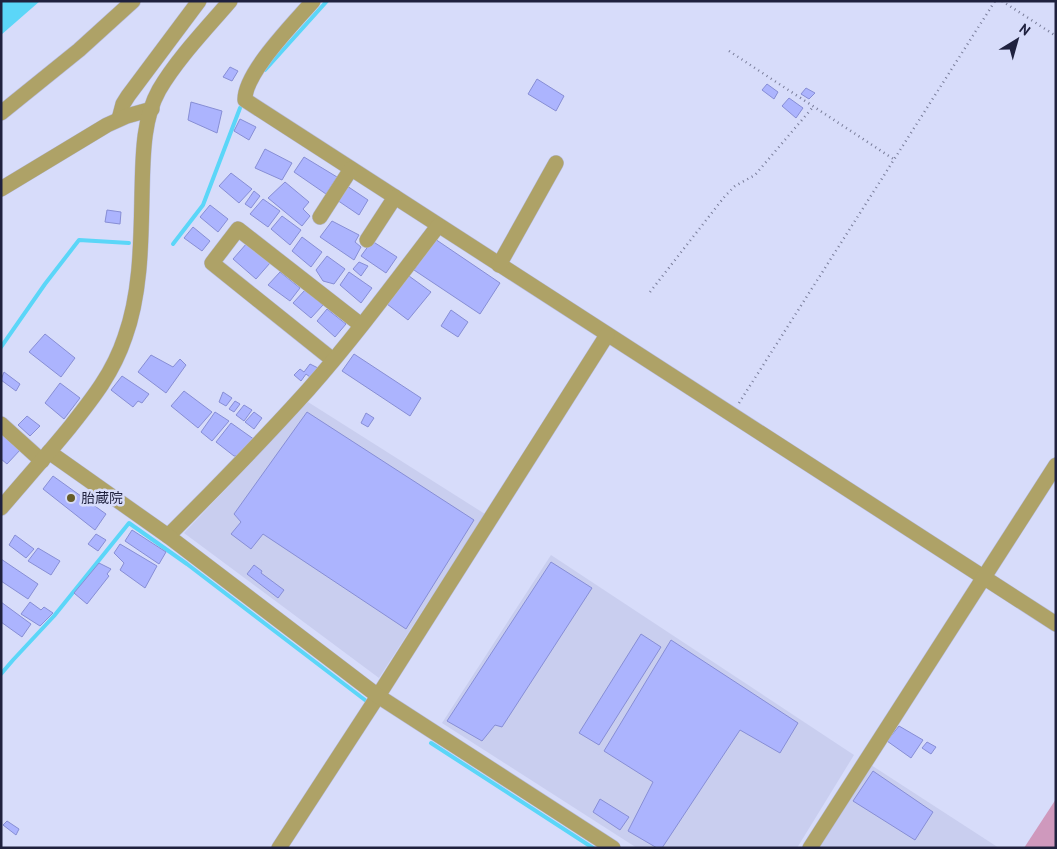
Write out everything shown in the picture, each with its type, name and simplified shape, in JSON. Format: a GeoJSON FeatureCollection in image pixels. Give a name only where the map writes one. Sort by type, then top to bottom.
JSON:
{"type":"FeatureCollection","features":[{"type":"Feature","properties":{"kind":"street"},"geometry":{"type":"LineString","coordinates":[[1,113],[79,50],[133,1]]}},
{"type":"Feature","properties":{"kind":"street"},"geometry":{"type":"LineString","coordinates":[[119,119],[123,104],[128,96],[199,1]]}},
{"type":"Feature","properties":{"kind":"street"},"geometry":{"type":"LineString","coordinates":[[1,508],[46,456],[104,383],[126,336],[138,280],[145,147],[152,109],[158,91],[230,1]]}},
{"type":"Feature","properties":{"kind":"street"},"geometry":{"type":"LineString","coordinates":[[313,1],[263,59],[245,93],[245,100],[1056,624]]}},
{"type":"Feature","properties":{"kind":"street"},"geometry":{"type":"LineString","coordinates":[[1,189],[107,125],[119,119],[152,109]]}},
{"type":"Feature","properties":{"kind":"street"},"geometry":{"type":"LineString","coordinates":[[499,265],[556,163]]}},
{"type":"Feature","properties":{"kind":"street"},"geometry":{"type":"LineString","coordinates":[[320,217],[351,169]]}},
{"type":"Feature","properties":{"kind":"street"},"geometry":{"type":"LineString","coordinates":[[367,240],[395,198]]}},
{"type":"Feature","properties":{"kind":"street"},"geometry":{"type":"LineString","coordinates":[[168,536],[231,473],[309,389],[362,325],[438,226]]}},
{"type":"Feature","properties":{"kind":"street"},"geometry":{"type":"LineString","coordinates":[[333,360],[212,263],[238,229],[362,325]]}},
{"type":"Feature","properties":{"kind":"street"},"geometry":{"type":"LineString","coordinates":[[278,848],[378,696],[607,335]]}},
{"type":"Feature","properties":{"kind":"street"},"geometry":{"type":"LineString","coordinates":[[1,424],[46,456],[168,536],[378,696],[613,848]]}},
{"type":"Feature","properties":{"kind":"street"},"geometry":{"type":"LineString","coordinates":[[810,848],[1056,465]]}},
{"type":"Feature","properties":{"kind":"path"},"geometry":{"type":"LineString","coordinates":[[732,415],[995,1]]}},
{"type":"Feature","properties":{"kind":"path"},"geometry":{"type":"LineString","coordinates":[[1002,1],[1056,36]]}},
{"type":"Feature","properties":{"kind":"path"},"geometry":{"type":"LineString","coordinates":[[729,51],[895,160]]}},
{"type":"Feature","properties":{"kind":"path"},"geometry":{"type":"LineString","coordinates":[[650,292],[725,196],[736,186],[755,175],[813,107]]}},
{"type":"Feature","properties":{"kind":"shaded area"},"geometry":{"type":"Polygon","coordinates":[[[308,402],[485,514],[379,678],[184,533],[308,402]]]}},
{"type":"Feature","properties":{"kind":"shaded area"},"geometry":{"type":"Polygon","coordinates":[[[551,555],[854,755],[797,848],[637,848],[442,723],[551,555]]]}},
{"type":"Feature","properties":{"kind":"shaded area"},"geometry":{"type":"Polygon","coordinates":[[[871,765],[999,848],[818,848],[871,765]]]}},
{"type":"Feature","properties":{"kind":"shaded area"},"geometry":{"type":"Polygon","coordinates":[[[1056,799],[1056,848],[1024,848],[1056,799]]]}},
{"type":"Feature","properties":{"kind":"water"},"geometry":{"type":"Polygon","coordinates":[[[1,1],[40,1],[1,35],[1,1]]]}},
{"type":"Feature","properties":{"kind":"building"},"geometry":{"type":"Polygon","coordinates":[[[230,67],[238,71],[232,81],[223,77],[230,67]]]}},
{"type":"Feature","properties":{"kind":"building"},"geometry":{"type":"Polygon","coordinates":[[[537,79],[564,96],[556,111],[528,94],[537,79]]]}},
{"type":"Feature","properties":{"kind":"building"},"geometry":{"type":"Polygon","coordinates":[[[767,84],[778,92],[774,99],[762,90],[767,84]]]}},
{"type":"Feature","properties":{"kind":"building"},"geometry":{"type":"Polygon","coordinates":[[[806,88],[815,93],[809,99],[801,94],[806,88]]]}},
{"type":"Feature","properties":{"kind":"building"},"geometry":{"type":"Polygon","coordinates":[[[789,98],[803,108],[796,118],[782,106],[789,98]]]}},
{"type":"Feature","properties":{"kind":"building"},"geometry":{"type":"Polygon","coordinates":[[[191,102],[222,111],[217,133],[188,120],[191,102]]]}},
{"type":"Feature","properties":{"kind":"building"},"geometry":{"type":"Polygon","coordinates":[[[240,119],[256,127],[249,140],[234,131],[240,119]]]}},
{"type":"Feature","properties":{"kind":"building"},"geometry":{"type":"Polygon","coordinates":[[[265,149],[292,163],[282,180],[255,168],[265,149]]]}},
{"type":"Feature","properties":{"kind":"building"},"geometry":{"type":"Polygon","coordinates":[[[304,157],[337,177],[326,194],[294,172],[304,157]]]}},
{"type":"Feature","properties":{"kind":"building"},"geometry":{"type":"Polygon","coordinates":[[[231,173],[252,189],[239,203],[219,186],[231,173]]]}},
{"type":"Feature","properties":{"kind":"building"},"geometry":{"type":"Polygon","coordinates":[[[285,182],[309,202],[303,209],[310,216],[302,226],[268,198],[285,182]]]}},
{"type":"Feature","properties":{"kind":"building"},"geometry":{"type":"Polygon","coordinates":[[[347,186],[368,200],[359,215],[337,200],[347,186]]]}},
{"type":"Feature","properties":{"kind":"building"},"geometry":{"type":"Polygon","coordinates":[[[254,191],[260,196],[251,208],[245,204],[254,191]]]}},
{"type":"Feature","properties":{"kind":"building"},"geometry":{"type":"Polygon","coordinates":[[[263,199],[280,211],[268,227],[250,214],[263,199]]]}},
{"type":"Feature","properties":{"kind":"building"},"geometry":{"type":"Polygon","coordinates":[[[210,205],[228,219],[218,232],[200,217],[210,205]]]}},
{"type":"Feature","properties":{"kind":"building"},"geometry":{"type":"Polygon","coordinates":[[[107,210],[121,212],[120,224],[105,222],[107,210]]]}},
{"type":"Feature","properties":{"kind":"building"},"geometry":{"type":"Polygon","coordinates":[[[282,216],[301,230],[290,245],[271,229],[282,216]]]}},
{"type":"Feature","properties":{"kind":"building"},"geometry":{"type":"Polygon","coordinates":[[[332,221],[359,235],[355,242],[361,247],[354,260],[320,237],[332,221]]]}},
{"type":"Feature","properties":{"kind":"building"},"geometry":{"type":"Polygon","coordinates":[[[193,227],[210,241],[202,251],[184,238],[193,227]]]}},
{"type":"Feature","properties":{"kind":"building"},"geometry":{"type":"Polygon","coordinates":[[[302,237],[322,252],[311,267],[292,251],[302,237]]]}},
{"type":"Feature","properties":{"kind":"building"},"geometry":{"type":"Polygon","coordinates":[[[435,239],[500,283],[480,314],[414,270],[435,239]]]}},
{"type":"Feature","properties":{"kind":"building"},"geometry":{"type":"Polygon","coordinates":[[[372,241],[397,257],[386,273],[361,256],[372,241]]]}},
{"type":"Feature","properties":{"kind":"building"},"geometry":{"type":"Polygon","coordinates":[[[247,243],[270,263],[256,279],[233,259],[247,243]]]}},
{"type":"Feature","properties":{"kind":"building"},"geometry":{"type":"Polygon","coordinates":[[[327,256],[345,269],[334,284],[323,281],[316,270],[327,256]]]}},
{"type":"Feature","properties":{"kind":"building"},"geometry":{"type":"Polygon","coordinates":[[[359,262],[368,266],[361,276],[353,269],[359,262]]]}},
{"type":"Feature","properties":{"kind":"building"},"geometry":{"type":"Polygon","coordinates":[[[280,272],[300,288],[290,301],[268,285],[280,272]]]}},
{"type":"Feature","properties":{"kind":"building"},"geometry":{"type":"Polygon","coordinates":[[[349,272],[372,288],[361,303],[340,285],[349,272]]]}},
{"type":"Feature","properties":{"kind":"building"},"geometry":{"type":"Polygon","coordinates":[[[409,276],[431,292],[408,320],[387,304],[409,276]]]}},
{"type":"Feature","properties":{"kind":"building"},"geometry":{"type":"Polygon","coordinates":[[[305,290],[323,305],[311,318],[293,303],[305,290]]]}},
{"type":"Feature","properties":{"kind":"building"},"geometry":{"type":"Polygon","coordinates":[[[327,309],[346,324],[335,337],[317,321],[327,309]]]}},
{"type":"Feature","properties":{"kind":"building"},"geometry":{"type":"Polygon","coordinates":[[[451,310],[468,322],[458,337],[441,326],[451,310]]]}},
{"type":"Feature","properties":{"kind":"building"},"geometry":{"type":"Polygon","coordinates":[[[45,334],[75,358],[61,377],[29,352],[45,334]]]}},
{"type":"Feature","properties":{"kind":"building"},"geometry":{"type":"Polygon","coordinates":[[[354,354],[421,398],[410,416],[342,371],[354,354]]]}},
{"type":"Feature","properties":{"kind":"building"},"geometry":{"type":"Polygon","coordinates":[[[151,355],[173,367],[180,359],[186,365],[166,393],[138,372],[151,355]]]}},
{"type":"Feature","properties":{"kind":"building"},"geometry":{"type":"Polygon","coordinates":[[[310,364],[318,368],[310,377],[306,374],[301,381],[294,375],[300,369],[304,372],[310,364]]]}},
{"type":"Feature","properties":{"kind":"building"},"geometry":{"type":"Polygon","coordinates":[[[4,372],[20,384],[16,391],[1,380],[4,372]]]}},
{"type":"Feature","properties":{"kind":"building"},"geometry":{"type":"Polygon","coordinates":[[[122,376],[149,394],[142,403],[138,401],[133,407],[111,390],[122,376]]]}},
{"type":"Feature","properties":{"kind":"building"},"geometry":{"type":"Polygon","coordinates":[[[60,383],[80,398],[64,419],[45,403],[60,383]]]}},
{"type":"Feature","properties":{"kind":"building"},"geometry":{"type":"Polygon","coordinates":[[[184,391],[212,412],[198,428],[171,406],[184,391]]]}},
{"type":"Feature","properties":{"kind":"building"},"geometry":{"type":"Polygon","coordinates":[[[223,392],[232,398],[226,406],[219,402],[223,392]]]}},
{"type":"Feature","properties":{"kind":"building"},"geometry":{"type":"Polygon","coordinates":[[[235,401],[240,404],[234,412],[229,409],[235,401]]]}},
{"type":"Feature","properties":{"kind":"building"},"geometry":{"type":"Polygon","coordinates":[[[244,405],[252,410],[244,421],[236,415],[244,405]]]}},
{"type":"Feature","properties":{"kind":"building"},"geometry":{"type":"Polygon","coordinates":[[[215,412],[229,421],[212,441],[201,432],[215,412]]]}},
{"type":"Feature","properties":{"kind":"building"},"geometry":{"type":"Polygon","coordinates":[[[254,412],[262,418],[254,429],[245,422],[254,412]]]}},
{"type":"Feature","properties":{"kind":"building"},"geometry":{"type":"Polygon","coordinates":[[[307,412],[474,520],[406,629],[263,534],[251,549],[231,534],[241,522],[234,514],[307,412]]]}},
{"type":"Feature","properties":{"kind":"building"},"geometry":{"type":"Polygon","coordinates":[[[366,413],[374,418],[368,427],[361,423],[366,413]]]}},
{"type":"Feature","properties":{"kind":"building"},"geometry":{"type":"Polygon","coordinates":[[[27,416],[40,426],[30,436],[18,425],[27,416]]]}},
{"type":"Feature","properties":{"kind":"building"},"geometry":{"type":"Polygon","coordinates":[[[231,423],[255,440],[241,456],[234,456],[216,442],[231,423]]]}},
{"type":"Feature","properties":{"kind":"building"},"geometry":{"type":"Polygon","coordinates":[[[1,433],[21,449],[7,464],[1,459],[1,433]]]}},
{"type":"Feature","properties":{"kind":"building"},"geometry":{"type":"Polygon","coordinates":[[[53,476],[106,514],[95,530],[43,489],[53,476]]]}},
{"type":"Feature","properties":{"kind":"building"},"geometry":{"type":"Polygon","coordinates":[[[132,530],[166,552],[159,564],[125,541],[132,530]]]}},
{"type":"Feature","properties":{"kind":"building"},"geometry":{"type":"Polygon","coordinates":[[[96,534],[106,540],[98,551],[88,544],[96,534]]]}},
{"type":"Feature","properties":{"kind":"building"},"geometry":{"type":"Polygon","coordinates":[[[15,535],[34,549],[26,558],[9,545],[15,535]]]}},
{"type":"Feature","properties":{"kind":"building"},"geometry":{"type":"Polygon","coordinates":[[[120,544],[157,566],[145,588],[120,570],[124,563],[114,553],[120,544]]]}},
{"type":"Feature","properties":{"kind":"building"},"geometry":{"type":"Polygon","coordinates":[[[38,548],[60,561],[51,575],[28,561],[38,548]]]}},
{"type":"Feature","properties":{"kind":"building"},"geometry":{"type":"Polygon","coordinates":[[[1,559],[38,584],[28,599],[1,581],[1,559]]]}},
{"type":"Feature","properties":{"kind":"building"},"geometry":{"type":"Polygon","coordinates":[[[551,562],[592,588],[502,727],[495,725],[482,741],[447,721],[551,562]]]}},
{"type":"Feature","properties":{"kind":"building"},"geometry":{"type":"Polygon","coordinates":[[[99,563],[111,569],[107,574],[109,576],[87,604],[74,593],[99,563]]]}},
{"type":"Feature","properties":{"kind":"building"},"geometry":{"type":"Polygon","coordinates":[[[254,565],[262,571],[261,573],[284,590],[278,598],[247,574],[254,565]]]}},
{"type":"Feature","properties":{"kind":"building"},"geometry":{"type":"Polygon","coordinates":[[[1,602],[31,624],[22,637],[1,622],[1,602]]]}},
{"type":"Feature","properties":{"kind":"building"},"geometry":{"type":"Polygon","coordinates":[[[30,602],[41,610],[44,607],[53,613],[40,626],[21,614],[30,602]]]}},
{"type":"Feature","properties":{"kind":"building"},"geometry":{"type":"Polygon","coordinates":[[[641,634],[661,647],[599,745],[579,733],[641,634]]]}},
{"type":"Feature","properties":{"kind":"building"},"geometry":{"type":"Polygon","coordinates":[[[671,640],[798,723],[780,753],[740,730],[662,848],[657,848],[628,831],[653,782],[604,751],[671,640]]]}},
{"type":"Feature","properties":{"kind":"building"},"geometry":{"type":"Polygon","coordinates":[[[899,726],[923,740],[911,758],[887,741],[899,726]]]}},
{"type":"Feature","properties":{"kind":"building"},"geometry":{"type":"Polygon","coordinates":[[[927,742],[936,747],[931,754],[922,748],[927,742]]]}},
{"type":"Feature","properties":{"kind":"building"},"geometry":{"type":"Polygon","coordinates":[[[873,771],[933,812],[915,840],[853,801],[873,771]]]}},
{"type":"Feature","properties":{"kind":"building"},"geometry":{"type":"Polygon","coordinates":[[[600,799],[629,817],[620,830],[593,812],[600,799]]]}},
{"type":"Feature","properties":{"kind":"building"},"geometry":{"type":"Polygon","coordinates":[[[7,821],[19,829],[16,835],[3,825],[7,821]]]}},
{"type":"Feature","properties":{"kind":"waterway"},"geometry":{"type":"LineString","coordinates":[[265,70],[327,1]]}},
{"type":"Feature","properties":{"kind":"waterway"},"geometry":{"type":"LineString","coordinates":[[173,244],[203,205],[240,108]]}},
{"type":"Feature","properties":{"kind":"waterway"},"geometry":{"type":"LineString","coordinates":[[1,347],[45,284],[79,240],[129,243]]}},
{"type":"Feature","properties":{"kind":"waterway"},"geometry":{"type":"LineString","coordinates":[[1,674],[54,616],[129,523],[187,564],[365,700]]}},
{"type":"Feature","properties":{"kind":"waterway"},"geometry":{"type":"LineString","coordinates":[[431,743],[593,848]]}},
{"type":"Feature","properties":{"kind":"place","name":"胎蔵院"},"geometry":{"type":"Point","coordinates":[71,498]}}]}
